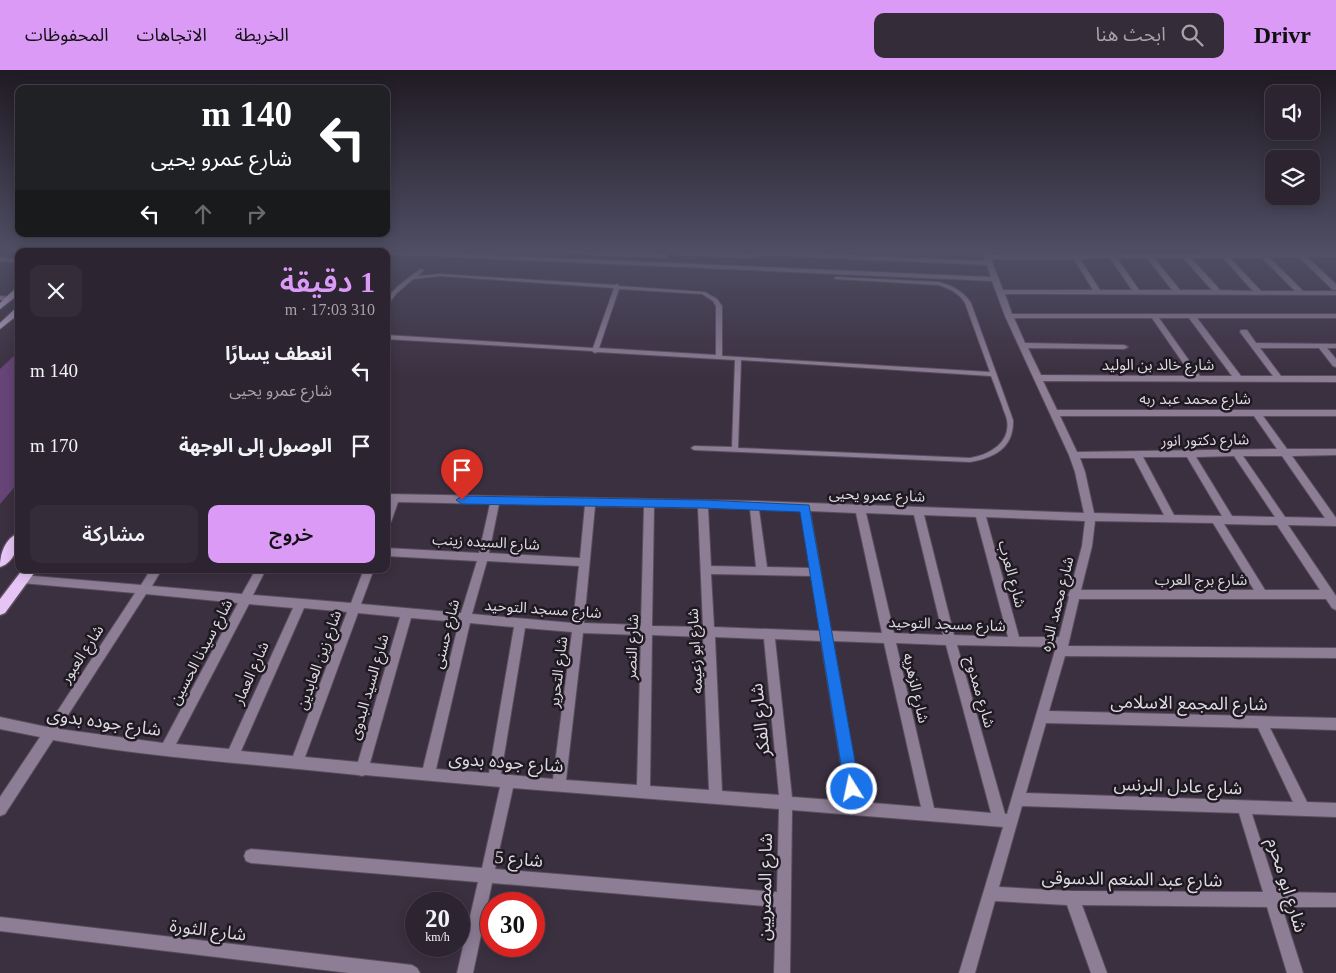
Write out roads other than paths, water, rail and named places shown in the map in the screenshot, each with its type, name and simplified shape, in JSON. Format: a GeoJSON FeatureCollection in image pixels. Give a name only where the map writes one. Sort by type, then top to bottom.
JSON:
{"type":"FeatureCollection","features":[{"type":"Feature","properties":{"kind":"main road"},"geometry":{"type":"LineString","coordinates":[[0,307],[15,294]]}},
{"type":"Feature","properties":{"kind":"main road"},"geometry":{"type":"LineString","coordinates":[[0,327],[15,314]]}},
{"type":"Feature","properties":{"kind":"main road"},"geometry":{"type":"LineString","coordinates":[[0,562],[15,543]]}},
{"type":"Feature","properties":{"kind":"main road"},"geometry":{"type":"LineString","coordinates":[[0,609],[26,574]]}},
{"type":"Feature","properties":{"kind":"street","name":"شارع محمد الدره"},"geometry":{"type":"LineString","coordinates":[[967,973],[990,894],[1006,821],[1018,798],[1062,646],[1073,595],[1087,546],[1090,517],[1080,472],[1074,455],[1009,316],[1000,293]]}},
{"type":"Feature","properties":{"kind":"street"},"geometry":{"type":"LineString","coordinates":[[0,298],[9,299]]}},
{"type":"Feature","properties":{"kind":"street"},"geometry":{"type":"LineString","coordinates":[[1009,316],[1336,316]]}},
{"type":"Feature","properties":{"kind":"street"},"geometry":{"type":"LineString","coordinates":[[1154,316],[1198,379]]}},
{"type":"Feature","properties":{"kind":"street"},"geometry":{"type":"LineString","coordinates":[[1191,316],[1239,379]]}},
{"type":"Feature","properties":{"kind":"street"},"geometry":{"type":"LineString","coordinates":[[1244,332],[1278,379]]}},
{"type":"Feature","properties":{"kind":"street","name":"شارع خالد بن الوليد"},"geometry":{"type":"LineString","coordinates":[[1023,345],[1124,347]]}},
{"type":"Feature","properties":{"kind":"street"},"geometry":{"type":"LineString","coordinates":[[1254,345],[1336,346]]}},
{"type":"Feature","properties":{"kind":"street"},"geometry":{"type":"LineString","coordinates":[[1321,346],[1336,364]]}},
{"type":"Feature","properties":{"kind":"street","name":"شارع خالد بن الوليد"},"geometry":{"type":"LineString","coordinates":[[1038,378],[1336,379]]}},
{"type":"Feature","properties":{"kind":"street","name":"شارع محمد عبد ربه"},"geometry":{"type":"LineString","coordinates":[[1054,412],[1336,413]]}},
{"type":"Feature","properties":{"kind":"street"},"geometry":{"type":"LineString","coordinates":[[1256,412],[1335,522]]}},
{"type":"Feature","properties":{"kind":"street","name":"شارع دكتور انور"},"geometry":{"type":"LineString","coordinates":[[1074,455],[1336,452]]}},
{"type":"Feature","properties":{"kind":"street"},"geometry":{"type":"LineString","coordinates":[[1190,453],[1229,519]]}},
{"type":"Feature","properties":{"kind":"street"},"geometry":{"type":"LineString","coordinates":[[1236,453],[1334,600]]}},
{"type":"Feature","properties":{"kind":"street"},"geometry":{"type":"LineString","coordinates":[[1137,454],[1171,518]]}},
{"type":"Feature","properties":{"kind":"street","name":"شارع عمرو يحيى"},"geometry":{"type":"LineString","coordinates":[[391,498],[703,504],[980,514],[1335,522]]}},
{"type":"Feature","properties":{"kind":"street","name":"شارع حسنى"},"geometry":{"type":"LineString","coordinates":[[428,775],[465,619],[484,557],[495,501]]}},
{"type":"Feature","properties":{"kind":"street","name":"شارع التحرير"},"geometry":{"type":"LineString","coordinates":[[559,785],[578,628],[590,502]]}},
{"type":"Feature","properties":{"kind":"street","name":"شارع النصر"},"geometry":{"type":"LineString","coordinates":[[642,792],[648,631],[649,503]]}},
{"type":"Feature","properties":{"kind":"street","name":"شارع ابو زعيمه"},"geometry":{"type":"LineString","coordinates":[[703,504],[716,798]]}},
{"type":"Feature","properties":{"kind":"street"},"geometry":{"type":"LineString","coordinates":[[754,506],[762,571]]}},
{"type":"Feature","properties":{"kind":"street"},"geometry":{"type":"LineString","coordinates":[[805,508],[856,808]]}},
{"type":"Feature","properties":{"kind":"street","name":"شارع الزهريه"},"geometry":{"type":"LineString","coordinates":[[860,510],[929,814]]}},
{"type":"Feature","properties":{"kind":"street","name":"شارع ممدوح"},"geometry":{"type":"LineString","coordinates":[[918,512],[950,640],[1006,821]]}},
{"type":"Feature","properties":{"kind":"street","name":"شارع العرب"},"geometry":{"type":"LineString","coordinates":[[980,514],[1015,642]]}},
{"type":"Feature","properties":{"kind":"street"},"geometry":{"type":"LineString","coordinates":[[1216,519],[1262,594]]}},
{"type":"Feature","properties":{"kind":"street","name":"شارع السيده زينب"},"geometry":{"type":"LineString","coordinates":[[390,552],[585,562]]}},
{"type":"Feature","properties":{"kind":"street"},"geometry":{"type":"LineString","coordinates":[[706,570],[816,572]]}},
{"type":"Feature","properties":{"kind":"street"},"geometry":{"type":"LineString","coordinates":[[142,590],[154,573]]}},
{"type":"Feature","properties":{"kind":"street","name":"شارع سيدنا الحسين"},"geometry":{"type":"LineString","coordinates":[[167,749],[259,573]]}},
{"type":"Feature","properties":{"kind":"street","name":"شارع زين العابدين"},"geometry":{"type":"LineString","coordinates":[[297,762],[367,573]]}},
{"type":"Feature","properties":{"kind":"street","name":"شارع مسجد التوحيد"},"geometry":{"type":"LineString","coordinates":[[26,574],[142,590],[578,628],[889,637],[1015,642],[1062,646],[1336,653]]}},
{"type":"Feature","properties":{"kind":"street","name":"شارع العبور"},"geometry":{"type":"LineString","coordinates":[[0,809],[142,590]]}},
{"type":"Feature","properties":{"kind":"street","name":"شارع برج العرب"},"geometry":{"type":"LineString","coordinates":[[1073,595],[1262,594],[1334,600]]}},
{"type":"Feature","properties":{"kind":"street","name":"شارع العمار"},"geometry":{"type":"LineString","coordinates":[[232,756],[301,603]]}},
{"type":"Feature","properties":{"kind":"street","name":"شارع السيد البدوى"},"geometry":{"type":"LineString","coordinates":[[362,770],[407,613]]}},
{"type":"Feature","properties":{"kind":"street"},"geometry":{"type":"LineString","coordinates":[[465,973],[487,875],[501,781],[520,623]]}},
{"type":"Feature","properties":{"kind":"street","name":"شارع الفكر"},"geometry":{"type":"LineString","coordinates":[[769,635],[786,802]]}},
{"type":"Feature","properties":{"kind":"street","name":"شارع المجمع الاسلامى"},"geometry":{"type":"LineString","coordinates":[[1042,717],[1336,724]]}},
{"type":"Feature","properties":{"kind":"street"},"geometry":{"type":"LineString","coordinates":[[1261,722],[1303,810]]}},
{"type":"Feature","properties":{"kind":"street","name":"شارع جوده بدوى"},"geometry":{"type":"LineString","coordinates":[[0,724],[48,734],[362,770],[786,802],[1006,821]]}},
{"type":"Feature","properties":{"kind":"street","name":"شارع عادل البرنس"},"geometry":{"type":"LineString","coordinates":[[1018,798],[1336,810]]}},
{"type":"Feature","properties":{"kind":"street","name":"شارع المصريين"},"geometry":{"type":"LineString","coordinates":[[782,973],[786,802]]}},
{"type":"Feature","properties":{"kind":"street","name":"شارع ابو محرم"},"geometry":{"type":"LineString","coordinates":[[1244,808],[1295,973]]}},
{"type":"Feature","properties":{"kind":"street","name":"شارع 5"},"geometry":{"type":"LineString","coordinates":[[251,856],[784,900]]}},
{"type":"Feature","properties":{"kind":"street","name":"شارع عبد المنعم الدسوقى"},"geometry":{"type":"LineString","coordinates":[[990,894],[1072,898],[1336,900]]}},
{"type":"Feature","properties":{"kind":"street"},"geometry":{"type":"LineString","coordinates":[[1072,898],[1099,973]]}},
{"type":"Feature","properties":{"kind":"street","name":"شارع الثورة"},"geometry":{"type":"LineString","coordinates":[[0,924],[412,973]]}},
{"type":"Feature","properties":{"kind":"lane"},"geometry":{"type":"LineString","coordinates":[[595,350],[615,293]]}},
{"type":"Feature","properties":{"kind":"lane"},"geometry":{"type":"LineString","coordinates":[[701,293],[712,297],[719,306],[718,358]]}},
{"type":"Feature","properties":{"kind":"lane"},"geometry":{"type":"LineString","coordinates":[[694,448],[970,460],[992,454],[1005,443],[1010,432],[1010,420],[968,302],[960,293]]}},
{"type":"Feature","properties":{"kind":"lane"},"geometry":{"type":"LineString","coordinates":[[390,337],[994,374]]}},
{"type":"Feature","properties":{"kind":"lane"},"geometry":{"type":"LineString","coordinates":[[735,450],[738,359]]}}]}
